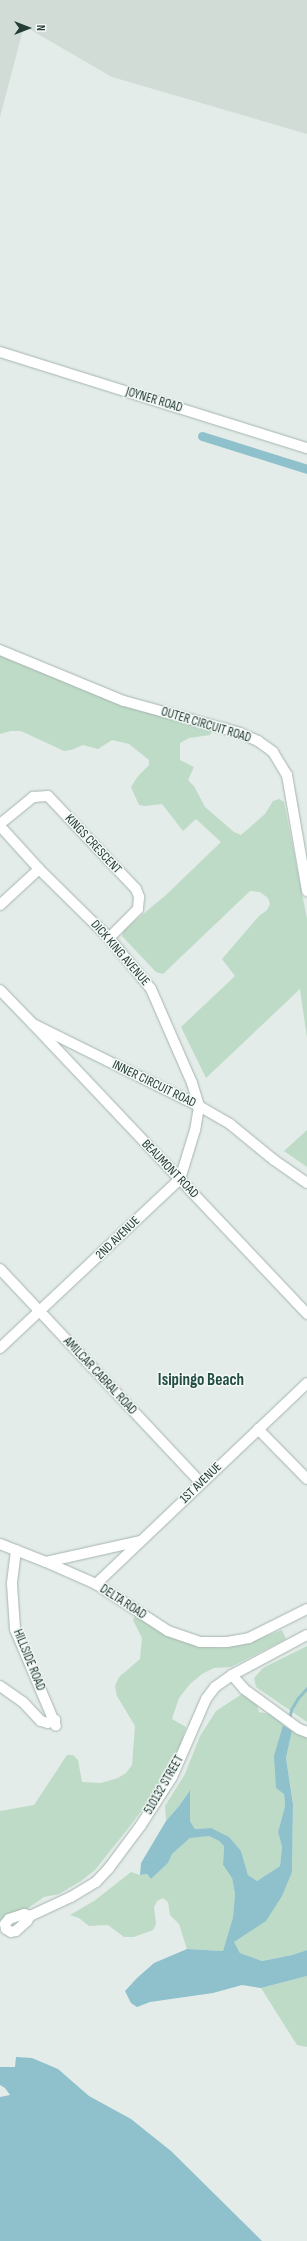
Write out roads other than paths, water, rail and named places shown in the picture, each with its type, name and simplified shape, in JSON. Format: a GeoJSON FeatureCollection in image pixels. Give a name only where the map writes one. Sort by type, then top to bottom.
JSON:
{"type":"FeatureCollection","features":[{"type":"Feature","properties":{"kind":"street","name":"JOYNER ROAD"},"geometry":{"type":"LineString","coordinates":[[0,352],[307,448]]}},
{"type":"Feature","properties":{"kind":"street","name":"OUTER CIRCUIT ROAD"},"geometry":{"type":"LineString","coordinates":[[0,650],[124,701],[240,733],[258,741],[273,752],[281,761],[287,775],[307,891]]}},
{"type":"Feature","properties":{"kind":"street","name":"KINGS CRESCENT"},"geometry":{"type":"LineString","coordinates":[[0,825],[33,797],[48,796],[136,889],[139,897],[138,909],[109,938]]}},
{"type":"Feature","properties":{"kind":"street","name":"DICK KING AVENUE"},"geometry":{"type":"LineString","coordinates":[[0,825],[39,869],[109,938],[151,989],[192,1083],[199,1106]]}},
{"type":"Feature","properties":{"kind":"street"},"geometry":{"type":"LineString","coordinates":[[0,905],[39,869]]}},
{"type":"Feature","properties":{"kind":"street","name":"INNER CIRCUIT ROAD"},"geometry":{"type":"LineString","coordinates":[[0,990],[34,1024],[199,1106],[233,1125],[274,1160],[307,1183]]}},
{"type":"Feature","properties":{"kind":"street","name":"BEAUMONT ROAD"},"geometry":{"type":"LineString","coordinates":[[34,1024],[307,1314]]}},
{"type":"Feature","properties":{"kind":"street","name":"2ND AVENUE"},"geometry":{"type":"LineString","coordinates":[[0,1348],[180,1179],[195,1130],[199,1106]]}},
{"type":"Feature","properties":{"kind":"street","name":"AMILCAR CABRAL ROAD"},"geometry":{"type":"LineString","coordinates":[[0,1269],[201,1483]]}},
{"type":"Feature","properties":{"kind":"street","name":"1ST AVENUE"},"geometry":{"type":"LineString","coordinates":[[96,1584],[307,1383]]}},
{"type":"Feature","properties":{"kind":"street"},"geometry":{"type":"LineString","coordinates":[[258,1429],[307,1479]]}},
{"type":"Feature","properties":{"kind":"street"},"geometry":{"type":"LineString","coordinates":[[46,1562],[140,1541]]}},
{"type":"Feature","properties":{"kind":"street","name":"DELTA ROAD"},"geometry":{"type":"LineString","coordinates":[[0,1544],[96,1584],[168,1631],[181,1637],[213,1644],[249,1638],[307,1609]]}},
{"type":"Feature","properties":{"kind":"street","name":"HILLSIDE ROAD"},"geometry":{"type":"LineString","coordinates":[[0,1686],[23,1702],[41,1721],[55,1723],[15,1629],[12,1584],[16,1550]]}},
{"type":"Feature","properties":{"kind":"street","name":"510132 STREET"},"geometry":{"type":"LineString","coordinates":[[30,1916],[89,1886],[109,1868],[141,1825],[172,1777],[206,1699],[219,1683],[307,1635]]}},
{"type":"Feature","properties":{"kind":"street"},"geometry":{"type":"LineString","coordinates":[[232,1675],[244,1689],[303,1730]]}},
{"type":"Feature","properties":{"kind":"water"},"geometry":{"type":"Polygon","coordinates":[[[283,1725],[292,1731],[286,1758],[293,1804],[292,1872],[282,1896],[266,1921],[234,1942],[240,1953],[262,1961],[292,1955],[307,1950],[307,1976],[261,1988],[242,1985],[213,1993],[150,2002],[137,2007],[131,2003],[125,1991],[154,1963],[187,1949],[223,1951],[233,1917],[235,1894],[232,1878],[223,1865],[224,1846],[219,1841],[209,1836],[190,1838],[172,1854],[168,1863],[151,1879],[147,1874],[140,1875],[141,1863],[166,1821],[190,1790],[190,1821],[195,1829],[211,1828],[229,1837],[241,1851],[248,1875],[257,1881],[280,1866],[282,1847],[278,1832],[285,1806],[284,1794],[276,1788],[274,1756],[283,1725]]]}},
{"type":"Feature","properties":{"kind":"water"},"geometry":{"type":"Polygon","coordinates":[[[16,2057],[32,2058],[58,2069],[89,2096],[131,2119],[171,2151],[262,2241],[0,2241],[0,2097],[10,2095],[5,2088],[0,2085],[0,2067],[15,2067],[16,2057]]]}},
{"type":"Feature","properties":{"kind":"waterway"},"geometry":{"type":"LineString","coordinates":[[202,436],[307,469]]}},
{"type":"Feature","properties":{"kind":"waterway"},"geometry":{"type":"LineString","coordinates":[[289,1719],[291,1710],[298,1698],[307,1688]]}},
{"type":"Feature","properties":{"kind":"district","name":"Isipingo Beach"},"geometry":{"type":"Point","coordinates":[201,1381]}}]}
